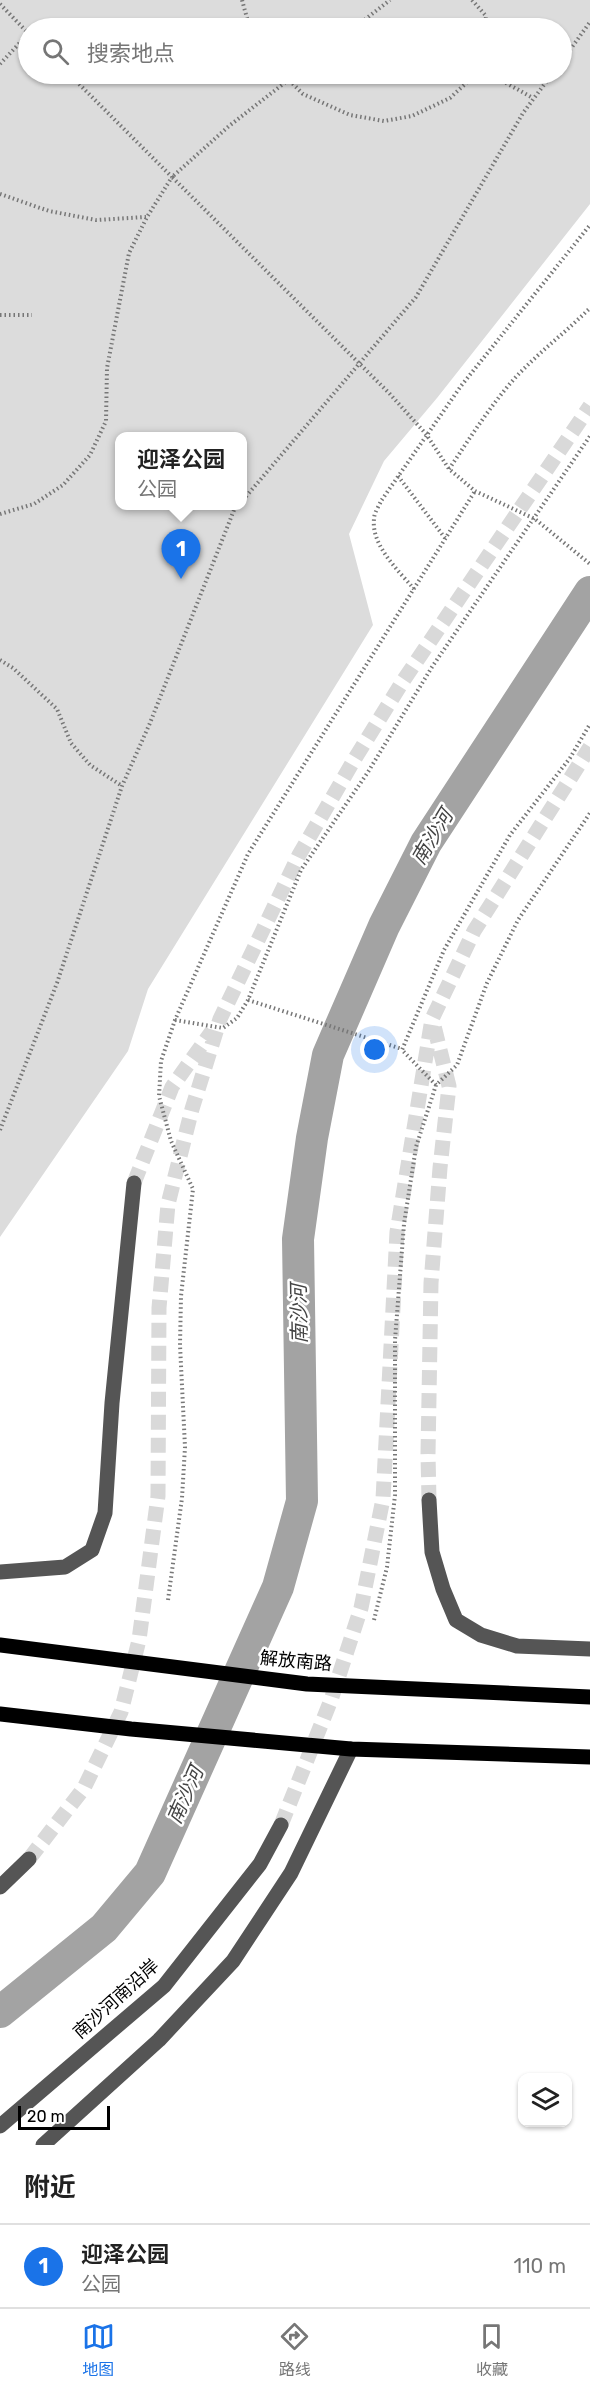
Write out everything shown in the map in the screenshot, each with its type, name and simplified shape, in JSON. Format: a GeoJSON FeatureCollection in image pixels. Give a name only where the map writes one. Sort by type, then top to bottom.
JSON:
{"type":"FeatureCollection","features":[{"type":"Feature","properties":{"kind":"main road","name":"解放南路"},"geometry":{"type":"LineString","coordinates":[[0,1644],[307,1684],[590,1697]]}},
{"type":"Feature","properties":{"kind":"main road"},"geometry":{"type":"LineString","coordinates":[[0,1713],[34,1719],[351,1749],[590,1757]]}},
{"type":"Feature","properties":{"kind":"street"},"geometry":{"type":"LineString","coordinates":[[0,1572],[65,1567],[92,1550],[105,1513],[112,1403],[134,1183]]}},
{"type":"Feature","properties":{"kind":"street"},"geometry":{"type":"LineString","coordinates":[[429,1500],[432,1552],[443,1589],[456,1620],[481,1635],[517,1646],[590,1649]]}},
{"type":"Feature","properties":{"kind":"street"},"geometry":{"type":"LineString","coordinates":[[43,2145],[159,2040],[233,1961],[291,1873],[351,1749]]}},
{"type":"Feature","properties":{"kind":"street","name":"南沙河南沿岸"},"geometry":{"type":"LineString","coordinates":[[0,2126],[164,1986],[260,1864],[281,1825]]}},
{"type":"Feature","properties":{"kind":"street"},"geometry":{"type":"LineString","coordinates":[[0,1887],[29,1859]]}},
{"type":"Feature","properties":{"kind":"path"},"geometry":{"type":"LineString","coordinates":[[242,0],[247,18]]}},
{"type":"Feature","properties":{"kind":"path"},"geometry":{"type":"LineString","coordinates":[[367,18],[390,0]]}},
{"type":"Feature","properties":{"kind":"path"},"geometry":{"type":"LineString","coordinates":[[472,0],[486,18]]}},
{"type":"Feature","properties":{"kind":"path"},"geometry":{"type":"LineString","coordinates":[[0,4],[18,23]]}},
{"type":"Feature","properties":{"kind":"path"},"geometry":{"type":"LineString","coordinates":[[572,46],[590,22]]}},
{"type":"Feature","properties":{"kind":"path"},"geometry":{"type":"LineString","coordinates":[[0,64],[18,44]]}},
{"type":"Feature","properties":{"kind":"path"},"geometry":{"type":"LineString","coordinates":[[79,84],[359,363],[426,434],[449,469],[475,491],[535,519],[590,564]]}},
{"type":"Feature","properties":{"kind":"path"},"geometry":{"type":"LineString","coordinates":[[0,514],[34,504],[63,485],[90,455],[106,421],[107,368],[129,253],[147,217],[172,177],[229,126],[283,84]]}},
{"type":"Feature","properties":{"kind":"path"},"geometry":{"type":"LineString","coordinates":[[294,84],[303,94],[350,115],[384,121],[412,116],[450,98],[465,84]]}},
{"type":"Feature","properties":{"kind":"path"},"geometry":{"type":"LineString","coordinates":[[508,84],[534,99]]}},
{"type":"Feature","properties":{"kind":"path"},"geometry":{"type":"LineString","coordinates":[[247,495],[416,297],[523,113],[545,84]]}},
{"type":"Feature","properties":{"kind":"path"},"geometry":{"type":"LineString","coordinates":[[0,194],[49,211],[96,220],[147,217]]}},
{"type":"Feature","properties":{"kind":"path"},"geometry":{"type":"LineString","coordinates":[[414,589],[393,565],[376,539],[374,518],[381,501],[461,386],[590,225]]}},
{"type":"Feature","properties":{"kind":"path"},"geometry":{"type":"LineString","coordinates":[[449,469],[484,417],[514,380],[539,353],[590,308]]}},
{"type":"Feature","properties":{"kind":"path"},"geometry":{"type":"LineString","coordinates":[[0,315],[32,315]]}},
{"type":"Feature","properties":{"kind":"path"},"geometry":{"type":"LineString","coordinates":[[176,1020],[223,1028],[237,1018],[248,1000],[301,870],[368,772],[432,667],[590,436]]}},
{"type":"Feature","properties":{"kind":"path"},"geometry":{"type":"LineString","coordinates":[[398,476],[445,538]]}},
{"type":"Feature","properties":{"kind":"path"},"geometry":{"type":"LineString","coordinates":[[168,1600],[184,1467],[181,1296],[193,1189],[171,1141],[159,1096],[161,1061],[176,1020],[248,854],[475,491]]}},
{"type":"Feature","properties":{"kind":"path"},"geometry":{"type":"LineString","coordinates":[[0,1130],[57,982],[122,786],[150,723],[234,510]]}},
{"type":"Feature","properties":{"kind":"path"},"geometry":{"type":"LineString","coordinates":[[0,660],[13,668],[57,709],[71,743],[90,765],[122,786]]}},
{"type":"Feature","properties":{"kind":"path"},"geometry":{"type":"LineString","coordinates":[[402,1048],[444,950],[510,835],[570,758],[590,724]]}},
{"type":"Feature","properties":{"kind":"path"},"geometry":{"type":"LineString","coordinates":[[374,1620],[387,1567],[395,1495],[395,1340],[404,1224],[416,1147],[436,1085],[457,1065],[487,982],[518,920],[590,813]]}},
{"type":"Feature","properties":{"kind":"path"},"geometry":{"type":"LineString","coordinates":[[248,1000],[402,1048],[436,1085]]}},
{"type":"Feature","properties":{"kind":"shaded area"},"geometry":{"type":"Polygon","coordinates":[[[0,0],[590,0],[590,204],[437,398],[384,461],[349,534],[373,625],[148,989],[128,1051],[0,1237],[0,0]]]}},
{"type":"Feature","properties":{"kind":"waterway","name":"南沙河"},"geometry":{"type":"LineString","coordinates":[[0,2012],[104,1928],[150,1873],[278,1587],[302,1501],[298,1239],[312,1138],[328,1055],[384,926],[426,843],[590,592]]}},
{"type":"Feature","properties":{"kind":"tunnel"},"geometry":{"type":"LineString","coordinates":[[29,1859],[84,1788],[121,1712],[139,1640],[158,1496],[159,1308],[168,1204],[192,1109],[220,1019],[299,855],[354,760],[403,681],[590,406]]}},
{"type":"Feature","properties":{"kind":"tunnel"},"geometry":{"type":"LineString","coordinates":[[281,1825],[331,1700],[361,1608],[383,1499],[397,1232],[432,1019],[474,931],[590,747]]}},
{"type":"Feature","properties":{"kind":"tunnel"},"geometry":{"type":"LineString","coordinates":[[429,1500],[431,1283],[449,1086],[434,1026]]}},
{"type":"Feature","properties":{"kind":"tunnel"},"geometry":{"type":"LineString","coordinates":[[134,1183],[172,1087],[212,1031]]}},
{"type":"Feature","properties":{"kind":"place","name":"迎泽公园"},"geometry":{"type":"Point","coordinates":[181,579]}}]}
